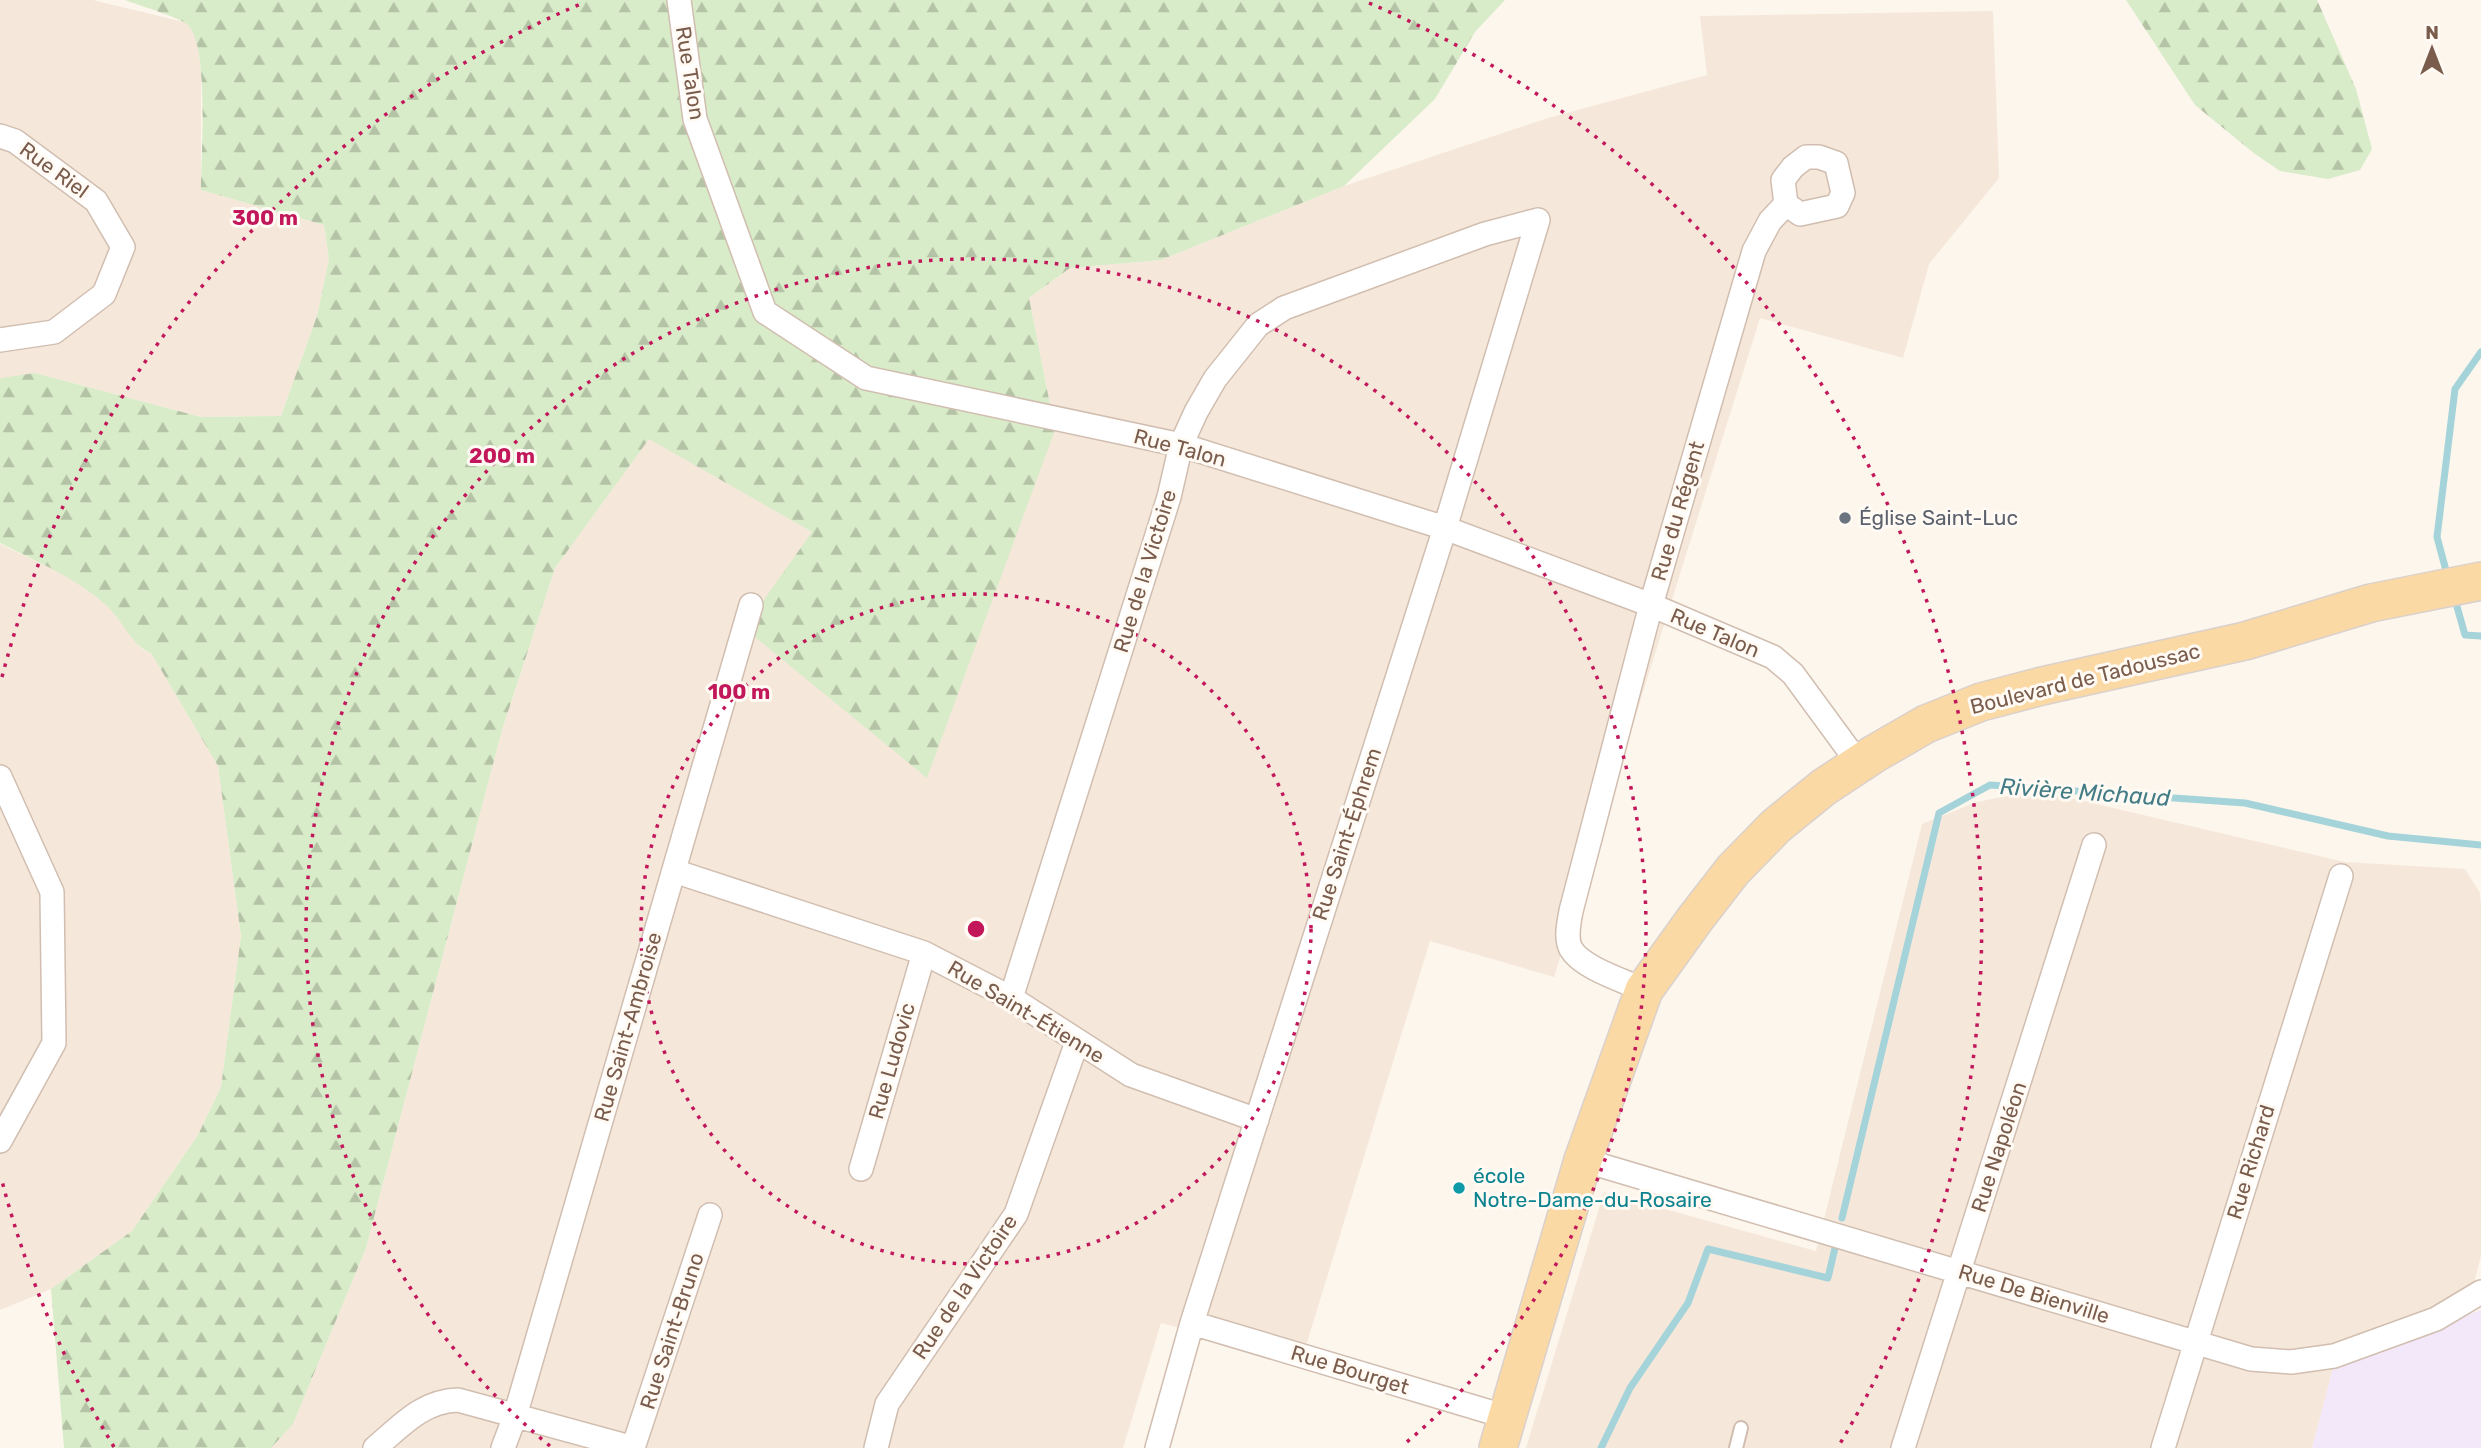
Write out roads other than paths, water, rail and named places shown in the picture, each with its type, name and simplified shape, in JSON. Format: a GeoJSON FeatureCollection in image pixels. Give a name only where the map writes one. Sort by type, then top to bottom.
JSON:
{"type":"FeatureCollection","features":[{"type":"Feature","properties":{"kind":"main road","name":"Boulevard de Tadoussac"},"geometry":{"type":"LineString","coordinates":[[1503,1432],[1583,1160],[1644,990],[1733,870],[1776,826],[1824,787],[1859,764],[1926,724],[1981,702],[2245,641],[2371,603],[2481,581]]}},
{"type":"Feature","properties":{"kind":"street","name":"Rue Talon"},"geometry":{"type":"LineString","coordinates":[[679,0],[695,118],[765,312],[866,378],[1181,445],[1445,528],[1651,605],[1773,657],[1793,674],[1859,764]]}},
{"type":"Feature","properties":{"kind":"street","name":"Rue Riel"},"geometry":{"type":"LineString","coordinates":[[0,136],[15,141],[96,201],[123,247],[104,294],[54,332],[0,340]]}},
{"type":"Feature","properties":{"kind":"street","name":"Rue du Régent"},"geometry":{"type":"LineString","coordinates":[[1644,990],[1590,965],[1571,949],[1567,936],[1571,911],[1651,605],[1754,251],[1770,221],[1786,204]]}},
{"type":"Feature","properties":{"kind":"street","name":"Rue de la Victoire"},"geometry":{"type":"LineString","coordinates":[[1012,998],[1169,497],[1181,445],[1215,379],[1258,325],[1284,308],[1485,234],[1538,220]]}},
{"type":"Feature","properties":{"kind":"street","name":"Rue Saint-Éphrem"},"geometry":{"type":"LineString","coordinates":[[1157,1448],[1192,1323],[1445,528],[1538,220]]}},
{"type":"Feature","properties":{"kind":"street","name":"Rue Saint-Ambroise"},"geometry":{"type":"LineString","coordinates":[[503,1448],[515,1416],[751,605]]}},
{"type":"Feature","properties":{"kind":"street"},"geometry":{"type":"LineString","coordinates":[[0,776],[52,892],[54,1043],[0,1141]]}},
{"type":"Feature","properties":{"kind":"street","name":"Rue Napoléon"},"geometry":{"type":"LineString","coordinates":[[1903,1448],[2094,845]]}},
{"type":"Feature","properties":{"kind":"street","name":"Rue Saint-Étienne"},"geometry":{"type":"LineString","coordinates":[[674,872],[924,953],[1012,998],[1131,1075],[1257,1120]]}},
{"type":"Feature","properties":{"kind":"street","name":"Rue Richard"},"geometry":{"type":"LineString","coordinates":[[2163,1448],[2341,876]]}},
{"type":"Feature","properties":{"kind":"street","name":"Rue Ludovic"},"geometry":{"type":"LineString","coordinates":[[861,1169],[924,953]]}},
{"type":"Feature","properties":{"kind":"street","name":"Rue de la Victoire"},"geometry":{"type":"LineString","coordinates":[[876,1448],[887,1404],[1016,1214],[1077,1042]]}},
{"type":"Feature","properties":{"kind":"street","name":"Rue De Bienville"},"geometry":{"type":"LineString","coordinates":[[1583,1160],[2251,1359],[2291,1362],[2334,1356],[2436,1319],[2481,1292]]}},
{"type":"Feature","properties":{"kind":"street","name":"Rue Saint-Bruno"},"geometry":{"type":"LineString","coordinates":[[634,1448],[710,1215]]}},
{"type":"Feature","properties":{"kind":"street","name":"Rue Bourget"},"geometry":{"type":"LineString","coordinates":[[1192,1323],[1503,1432]]}},
{"type":"Feature","properties":{"kind":"street"},"geometry":{"type":"LineString","coordinates":[[375,1448],[424,1407],[444,1400],[458,1400],[634,1448]]}},
{"type":"Feature","properties":{"kind":"lane"},"geometry":{"type":"LineString","coordinates":[[1736,1448],[1741,1428]]}},
{"type":"Feature","properties":{"kind":"waterway","name":"Rivière Michaud"},"geometry":{"type":"LineString","coordinates":[[2448,578],[2437,537],[2455,389],[2481,352]]}},
{"type":"Feature","properties":{"kind":"waterway","name":"Rivière Michaud"},"geometry":{"type":"LineString","coordinates":[[2454,596],[2465,635],[2481,636]]}},
{"type":"Feature","properties":{"kind":"waterway","name":"Rivière Michaud"},"geometry":{"type":"LineString","coordinates":[[1842,1218],[1939,813],[1990,785],[2245,803],[2388,836],[2481,845]]}},
{"type":"Feature","properties":{"kind":"waterway","name":"Rivière Michaud"},"geometry":{"type":"LineString","coordinates":[[1601,1448],[1630,1388],[1688,1303],[1708,1249],[1828,1278],[1835,1248]]}},
{"type":"Feature","properties":{"kind":"place","name":"Église Saint-Luc"},"geometry":{"type":"Point","coordinates":[1845,518]}},
{"type":"Feature","properties":{"kind":"place","name":"école Notre-Dame-du-Rosaire"},"geometry":{"type":"Point","coordinates":[1459,1188]}}]}
